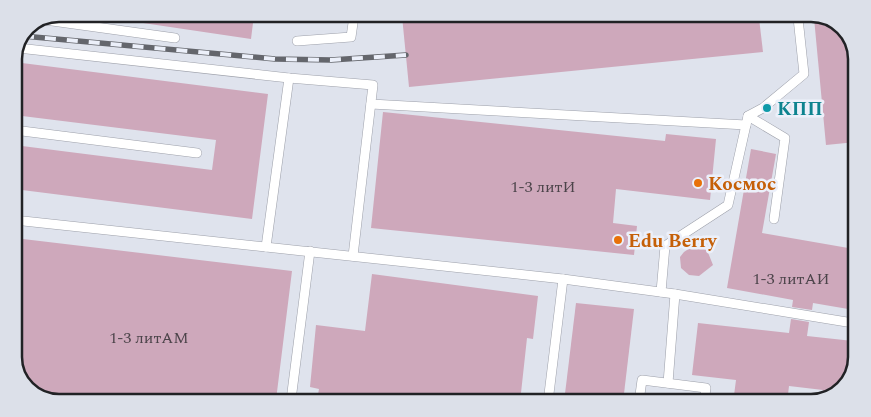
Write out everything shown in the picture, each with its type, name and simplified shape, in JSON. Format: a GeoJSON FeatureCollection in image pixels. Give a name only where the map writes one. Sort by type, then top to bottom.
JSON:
{"type":"FeatureCollection","features":[{"type":"Feature","properties":{"kind":"lane"},"geometry":{"type":"LineString","coordinates":[[60,22],[175,38]]}},
{"type":"Feature","properties":{"kind":"lane"},"geometry":{"type":"LineString","coordinates":[[297,41],[351,37],[353,22]]}},
{"type":"Feature","properties":{"kind":"lane"},"geometry":{"type":"LineString","coordinates":[[660,292],[665,246],[728,205],[747,120],[804,74],[798,22]]}},
{"type":"Feature","properties":{"kind":"lane"},"geometry":{"type":"LineString","coordinates":[[24,49],[289,78],[373,85],[353,256]]}},
{"type":"Feature","properties":{"kind":"lane"},"geometry":{"type":"LineString","coordinates":[[266,247],[289,78]]}},
{"type":"Feature","properties":{"kind":"lane"},"geometry":{"type":"LineString","coordinates":[[371,104],[747,120],[785,138],[774,219]]}},
{"type":"Feature","properties":{"kind":"lane"},"geometry":{"type":"LineString","coordinates":[[23,131],[196,154]]}},
{"type":"Feature","properties":{"kind":"lane"},"geometry":{"type":"LineString","coordinates":[[23,221],[563,279],[675,294],[848,322]]}},
{"type":"Feature","properties":{"kind":"lane"},"geometry":{"type":"LineString","coordinates":[[292,394],[310,251]]}},
{"type":"Feature","properties":{"kind":"lane"},"geometry":{"type":"LineString","coordinates":[[549,394],[563,279]]}},
{"type":"Feature","properties":{"kind":"lane"},"geometry":{"type":"LineString","coordinates":[[668,383],[675,294]]}},
{"type":"Feature","properties":{"kind":"lane"},"geometry":{"type":"LineString","coordinates":[[640,394],[642,380],[706,388],[705,394]]}},
{"type":"Feature","properties":{"kind":"building"},"geometry":{"type":"Polygon","coordinates":[[[143,22],[253,22],[251,39],[143,22]]]}},
{"type":"Feature","properties":{"kind":"building"},"geometry":{"type":"Polygon","coordinates":[[[403,22],[759,22],[763,52],[409,87],[403,22]]]}},
{"type":"Feature","properties":{"kind":"building"},"geometry":{"type":"Polygon","coordinates":[[[814,22],[826,25],[839,35],[847,48],[848,57],[848,143],[826,145],[814,22]]]}},
{"type":"Feature","properties":{"kind":"building"},"geometry":{"type":"Polygon","coordinates":[[[23,63],[268,94],[252,219],[23,190],[23,146],[212,170],[216,140],[23,116],[23,63]]]}},
{"type":"Feature","properties":{"kind":"building"},"geometry":{"type":"Polygon","coordinates":[[[383,112],[665,141],[666,134],[716,139],[710,200],[616,189],[613,223],[637,226],[634,255],[371,228],[383,112]]]}},
{"type":"Feature","properties":{"kind":"building"},"geometry":{"type":"Polygon","coordinates":[[[751,149],[776,154],[762,233],[848,248],[848,309],[813,303],[812,310],[792,307],[793,300],[727,288],[751,149]]]}},
{"type":"Feature","properties":{"kind":"building"},"geometry":{"type":"Polygon","coordinates":[[[23,239],[292,271],[277,394],[52,394],[33,384],[24,369],[23,239]]]}},
{"type":"Feature","properties":{"kind":"building"},"geometry":{"type":"Polygon","coordinates":[[[697,247],[707,250],[713,265],[699,276],[689,275],[681,268],[680,257],[690,248],[697,247]]]}},
{"type":"Feature","properties":{"kind":"building"},"geometry":{"type":"Polygon","coordinates":[[[372,274],[538,296],[533,339],[527,338],[521,394],[318,394],[319,389],[310,387],[316,325],[365,331],[372,274]]]}},
{"type":"Feature","properties":{"kind":"building"},"geometry":{"type":"Polygon","coordinates":[[[576,303],[634,309],[624,394],[565,394],[576,303]]]}},
{"type":"Feature","properties":{"kind":"building"},"geometry":{"type":"Polygon","coordinates":[[[791,319],[809,322],[807,336],[848,340],[848,365],[838,384],[823,393],[823,390],[789,386],[788,394],[734,394],[736,380],[692,375],[698,323],[789,333],[791,319]]]}},
{"type":"Feature","properties":{"kind":"railway"},"geometry":{"type":"LineString","coordinates":[[30,37],[275,59],[331,60],[406,55]]}},
{"type":"Feature","properties":{"kind":"place","name":"КПП"},"geometry":{"type":"Point","coordinates":[767,108]}},
{"type":"Feature","properties":{"kind":"place","name":"Космос"},"geometry":{"type":"Point","coordinates":[698,183]}},
{"type":"Feature","properties":{"kind":"place","name":"Edu Berry"},"geometry":{"type":"Point","coordinates":[618,240]}}]}
